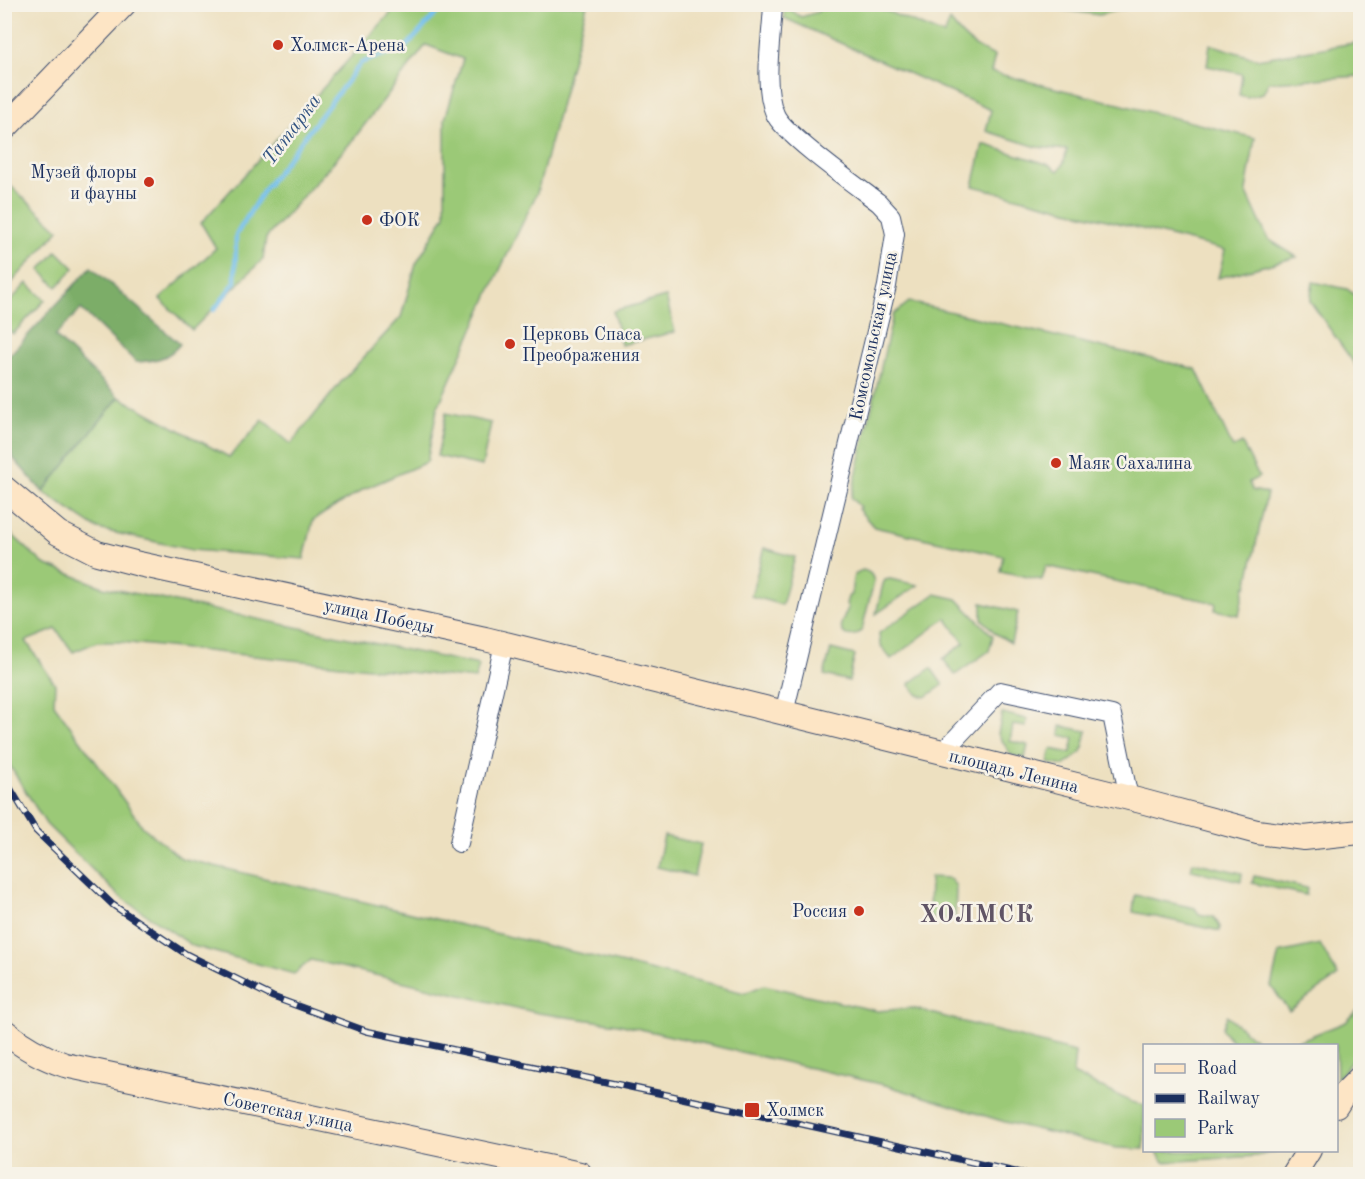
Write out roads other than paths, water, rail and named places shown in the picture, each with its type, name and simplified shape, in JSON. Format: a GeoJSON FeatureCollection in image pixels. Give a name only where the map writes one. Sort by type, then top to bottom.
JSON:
{"type":"FeatureCollection","features":[{"type":"Feature","properties":{"kind":"main road"},"geometry":{"type":"LineString","coordinates":[[4,129],[124,4]]}},
{"type":"Feature","properties":{"kind":"main road","name":"улица Победы"},"geometry":{"type":"LineString","coordinates":[[4,488],[58,533],[97,553],[504,644],[778,712]]}},
{"type":"Feature","properties":{"kind":"main road","name":"площадь Ленина"},"geometry":{"type":"LineString","coordinates":[[778,712],[1129,798],[1257,832],[1304,838],[1360,831]]}},
{"type":"Feature","properties":{"kind":"main road","name":"Советская улица"},"geometry":{"type":"LineString","coordinates":[[4,1031],[19,1044],[65,1065],[580,1174]]}},
{"type":"Feature","properties":{"kind":"main road"},"geometry":{"type":"LineString","coordinates":[[1340,1101],[1360,1078]]}},
{"type":"Feature","properties":{"kind":"main road"},"geometry":{"type":"LineString","coordinates":[[1294,1174],[1308,1152]]}},
{"type":"Feature","properties":{"kind":"street","name":"Комсомольская улица"},"geometry":{"type":"LineString","coordinates":[[773,4],[768,68],[775,115],[792,134],[879,203],[891,216],[895,234],[887,286],[778,712]]}},
{"type":"Feature","properties":{"kind":"street"},"geometry":{"type":"LineString","coordinates":[[459,843],[504,644]]}},
{"type":"Feature","properties":{"kind":"street"},"geometry":{"type":"LineString","coordinates":[[942,753],[1000,691],[1112,715],[1129,798]]}},
{"type":"Feature","properties":{"kind":"waterway","name":"Татарка"},"geometry":{"type":"LineString","coordinates":[[214,310],[235,282],[236,235],[263,191],[361,63],[407,46],[445,4]]}},
{"type":"Feature","properties":{"kind":"railway"},"geometry":{"type":"LineString","coordinates":[[4,778],[36,831],[113,905],[186,954],[273,997],[366,1031],[1025,1174]]}},
{"type":"Feature","properties":{"kind":"railway"},"geometry":{"type":"LineString","coordinates":[[1345,1174],[1360,1170]]}},
{"type":"Feature","properties":{"kind":"place","name":"Холмск-Арена"},"geometry":{"type":"Point","coordinates":[278,45]}},
{"type":"Feature","properties":{"kind":"place","name":"Музей флоры и фауны"},"geometry":{"type":"Point","coordinates":[149,182]}},
{"type":"Feature","properties":{"kind":"place","name":"ФОК"},"geometry":{"type":"Point","coordinates":[367,220]}},
{"type":"Feature","properties":{"kind":"place","name":"Церковь Спаса Преображения"},"geometry":{"type":"Point","coordinates":[510,344]}},
{"type":"Feature","properties":{"kind":"place","name":"Маяк Сахалина"},"geometry":{"type":"Point","coordinates":[1056,463]}},
{"type":"Feature","properties":{"kind":"place","name":"Россия"},"geometry":{"type":"Point","coordinates":[859,911]}},
{"type":"Feature","properties":{"kind":"place","name":"Холмск"},"geometry":{"type":"Point","coordinates":[752,1110]}},
{"type":"Feature","properties":{"kind":"district","name":"ХОЛМСК"},"geometry":{"type":"Point","coordinates":[977,914]}}]}
